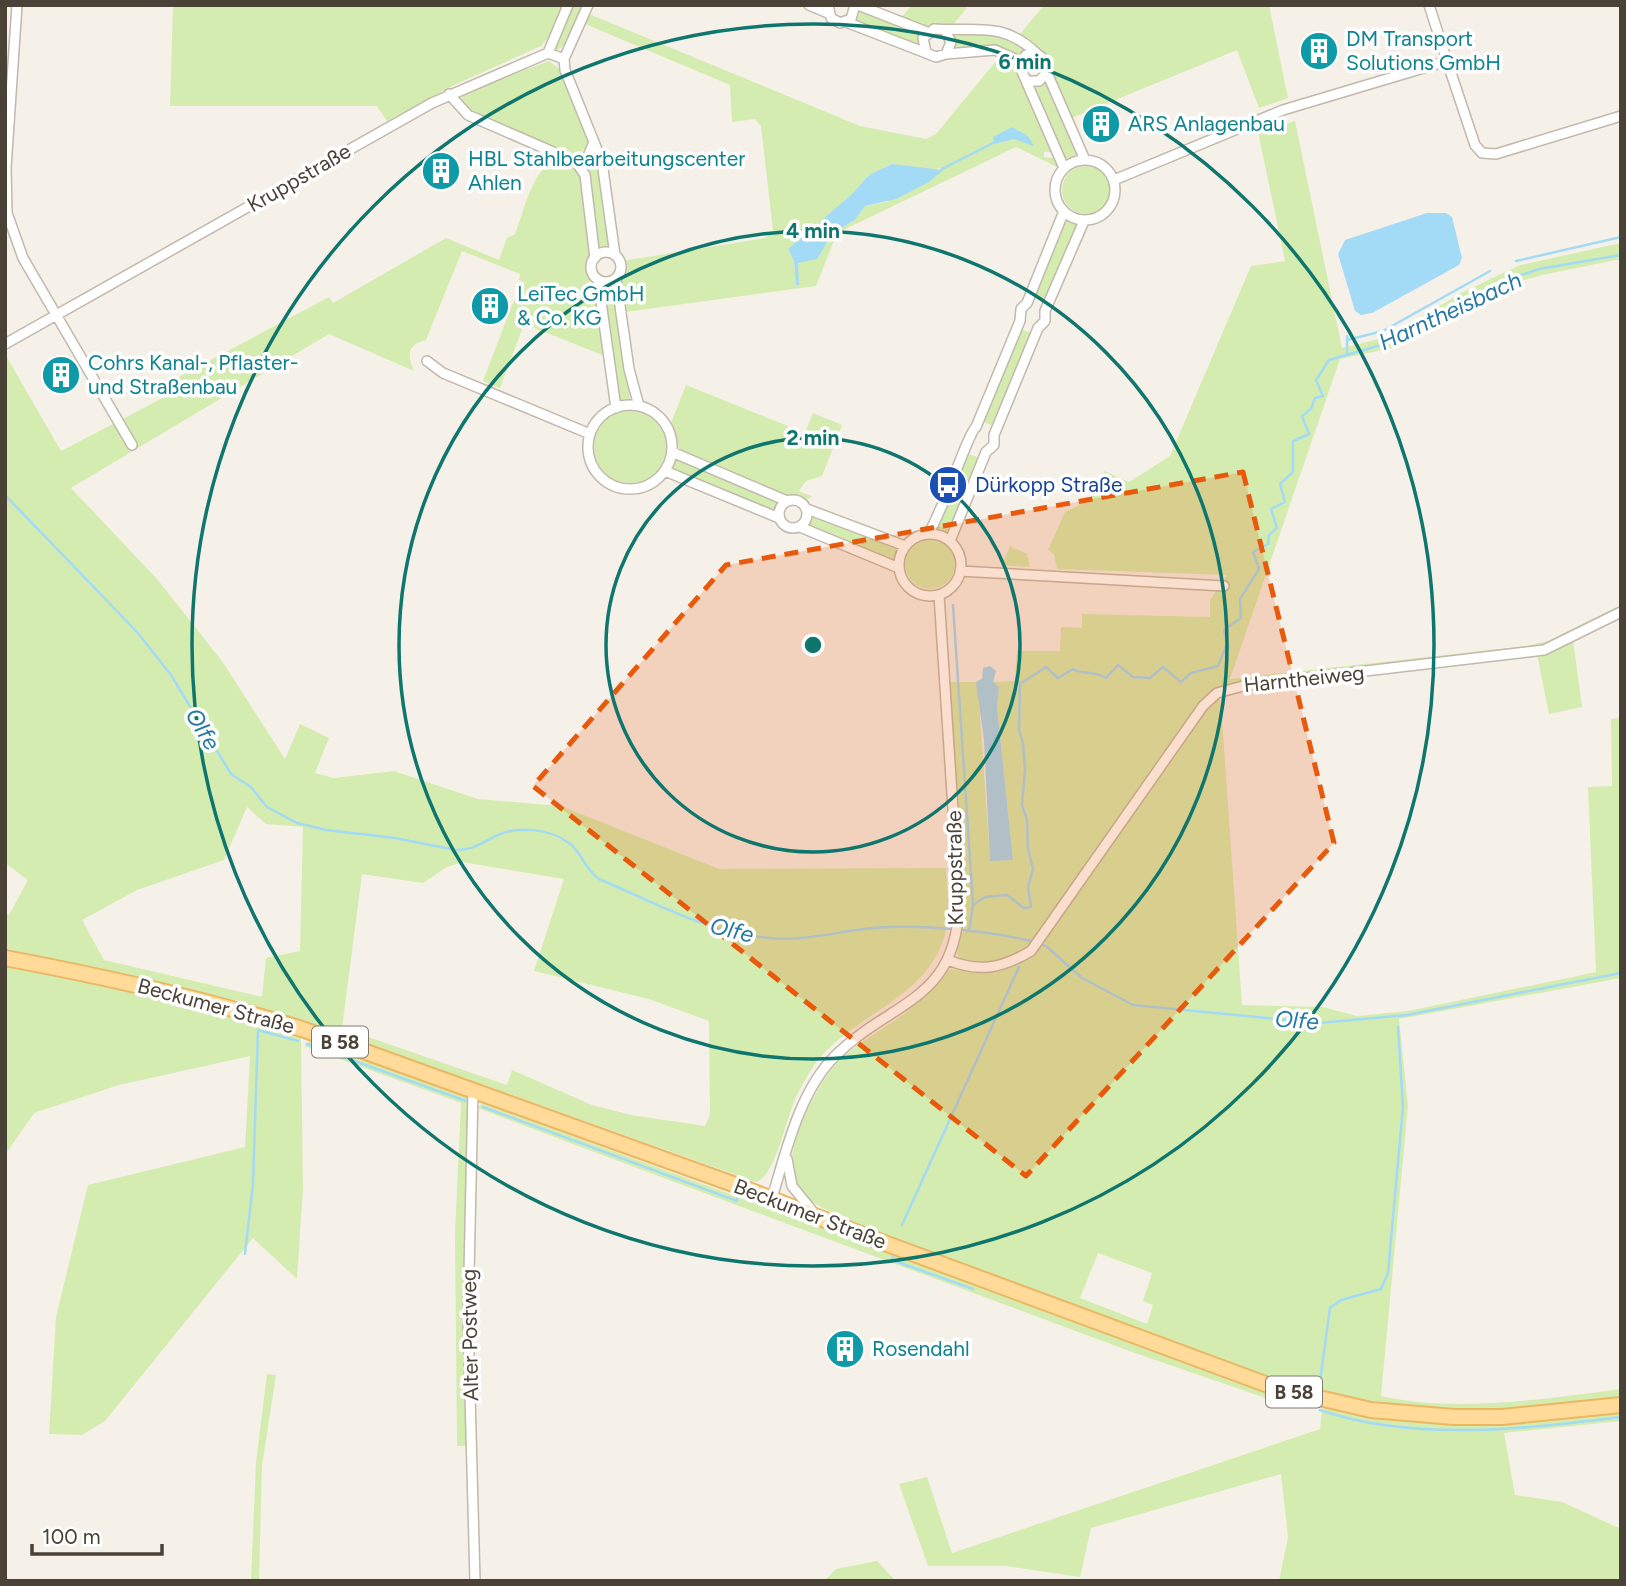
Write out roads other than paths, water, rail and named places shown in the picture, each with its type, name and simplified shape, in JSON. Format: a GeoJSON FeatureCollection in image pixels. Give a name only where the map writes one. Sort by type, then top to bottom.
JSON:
{"type":"FeatureCollection","features":[{"type":"Feature","properties":{"kind":"main road","name":"Beckumer Straße"},"geometry":{"type":"LineString","coordinates":[[5,958],[110,978],[238,1009],[772,1198],[1276,1388],[1337,1403],[1397,1413],[1454,1418],[1502,1417],[1621,1405]]}},
{"type":"Feature","properties":{"kind":"street"},"geometry":{"type":"LineString","coordinates":[[17,5],[6,157],[7,213],[23,258],[132,445]]}},
{"type":"Feature","properties":{"kind":"street"},"geometry":{"type":"LineString","coordinates":[[564,59],[548,53],[568,5]]}},
{"type":"Feature","properties":{"kind":"street"},"geometry":{"type":"LineString","coordinates":[[588,5],[564,59],[565,70],[601,162],[615,255],[620,264],[616,278],[629,369],[639,406]]}},
{"type":"Feature","properties":{"kind":"street"},"geometry":{"type":"LineString","coordinates":[[809,5],[828,9],[835,21],[846,22],[936,57],[998,51],[1012,55],[1020,65],[1021,75],[1029,81],[1064,168]]}},
{"type":"Feature","properties":{"kind":"street"},"geometry":{"type":"LineString","coordinates":[[846,22],[855,15],[857,5],[927,32]]}},
{"type":"Feature","properties":{"kind":"street"},"geometry":{"type":"LineString","coordinates":[[1429,5],[1475,145],[1482,153],[1496,154],[1621,116]]}},
{"type":"Feature","properties":{"kind":"street"},"geometry":{"type":"LineString","coordinates":[[926,53],[922,41],[927,32],[934,29],[946,32],[1007,32],[1027,42],[1047,63],[1047,73],[1085,160]]}},
{"type":"Feature","properties":{"kind":"street"},"geometry":{"type":"LineString","coordinates":[[946,32],[951,43],[946,54]]}},
{"type":"Feature","properties":{"kind":"street","name":"Kruppstraße"},"geometry":{"type":"LineString","coordinates":[[5,344],[449,94],[548,53]]}},
{"type":"Feature","properties":{"kind":"street"},"geometry":{"type":"LineString","coordinates":[[1020,65],[1026,55],[1036,54]]}},
{"type":"Feature","properties":{"kind":"street"},"geometry":{"type":"LineString","coordinates":[[1114,180],[1283,110],[1447,61]]}},
{"type":"Feature","properties":{"kind":"street"},"geometry":{"type":"LineString","coordinates":[[1029,81],[1039,81],[1047,73]]}},
{"type":"Feature","properties":{"kind":"street"},"geometry":{"type":"LineString","coordinates":[[449,94],[468,115],[576,162],[585,176],[595,258],[591,269],[598,280],[616,408]]}},
{"type":"Feature","properties":{"kind":"street"},"geometry":{"type":"LineString","coordinates":[[576,162],[588,156],[594,142]]}},
{"type":"Feature","properties":{"kind":"street"},"geometry":{"type":"LineString","coordinates":[[1085,160],[1103,165],[1114,180],[1113,203],[1106,213],[1084,221],[1063,211],[1055,194],[1059,176],[1064,168],[1085,160]]}},
{"type":"Feature","properties":{"kind":"street"},"geometry":{"type":"LineString","coordinates":[[928,534],[969,445],[968,436],[975,427],[1020,321],[1020,313],[1027,303],[1063,211]]}},
{"type":"Feature","properties":{"kind":"street"},"geometry":{"type":"LineString","coordinates":[[950,541],[986,452],[993,445],[994,435],[1038,328],[1045,321],[1045,311],[1084,221]]}},
{"type":"Feature","properties":{"kind":"street"},"geometry":{"type":"LineString","coordinates":[[595,258],[604,253],[615,255]]}},
{"type":"Feature","properties":{"kind":"street"},"geometry":{"type":"LineString","coordinates":[[598,280],[605,282],[616,278]]}},
{"type":"Feature","properties":{"kind":"street"},"geometry":{"type":"LineString","coordinates":[[1027,303],[1038,303],[1045,311]]}},
{"type":"Feature","properties":{"kind":"street"},"geometry":{"type":"LineString","coordinates":[[1020,321],[1027,328],[1038,328]]}},
{"type":"Feature","properties":{"kind":"street"},"geometry":{"type":"LineString","coordinates":[[427,361],[443,373],[590,434]]}},
{"type":"Feature","properties":{"kind":"street"},"geometry":{"type":"LineString","coordinates":[[639,406],[653,412],[665,424],[671,437],[672,452],[664,471],[653,482],[639,488],[623,488],[608,483],[592,465],[588,450],[590,434],[603,415],[616,408],[639,406]]}},
{"type":"Feature","properties":{"kind":"street"},"geometry":{"type":"LineString","coordinates":[[975,427],[986,427],[994,435]]}},
{"type":"Feature","properties":{"kind":"street"},"geometry":{"type":"LineString","coordinates":[[969,445],[976,452],[986,452]]}},
{"type":"Feature","properties":{"kind":"street"},"geometry":{"type":"LineString","coordinates":[[672,452],[788,501],[801,502],[807,509],[905,546]]}},
{"type":"Feature","properties":{"kind":"street"},"geometry":{"type":"LineString","coordinates":[[664,471],[779,518],[785,526],[800,527],[899,568]]}},
{"type":"Feature","properties":{"kind":"street"},"geometry":{"type":"LineString","coordinates":[[779,518],[780,508],[788,501]]}},
{"type":"Feature","properties":{"kind":"street"},"geometry":{"type":"LineString","coordinates":[[800,527],[807,520],[807,509]]}},
{"type":"Feature","properties":{"kind":"street"},"geometry":{"type":"LineString","coordinates":[[928,534],[950,541],[959,555],[960,571],[949,590],[935,595],[917,594],[908,588],[899,568],[905,546],[928,534]]}},
{"type":"Feature","properties":{"kind":"street"},"geometry":{"type":"LineString","coordinates":[[960,571],[1224,586]]}},
{"type":"Feature","properties":{"kind":"street","name":"Kruppstraße"},"geometry":{"type":"LineString","coordinates":[[772,1198],[786,1153],[816,1081],[835,1056],[911,1003],[948,960],[955,941],[959,922],[935,595]]}},
{"type":"Feature","properties":{"kind":"street","name":"Harntheiweg"},"geometry":{"type":"LineString","coordinates":[[948,960],[978,969],[999,967],[1031,951],[1203,706],[1217,693],[1247,685],[1544,650],[1621,612]]}},
{"type":"Feature","properties":{"kind":"street","name":"Alter Postweg"},"geometry":{"type":"LineString","coordinates":[[473,1090],[468,1320],[475,1581]]}},
{"type":"Feature","properties":{"kind":"street"},"geometry":{"type":"LineString","coordinates":[[786,1153],[792,1186],[808,1208],[821,1218]]}},
{"type":"Feature","properties":{"kind":"water"},"geometry":{"type":"Polygon","coordinates":[[[1012,127],[1028,136],[1034,146],[1014,139],[994,144],[993,137],[1012,127]]]}},
{"type":"Feature","properties":{"kind":"water"},"geometry":{"type":"Polygon","coordinates":[[[892,164],[943,170],[929,182],[896,199],[865,206],[855,220],[833,233],[817,259],[798,263],[799,285],[796,285],[794,261],[788,249],[852,194],[869,175],[892,164]]]}},
{"type":"Feature","properties":{"kind":"water"},"geometry":{"type":"Polygon","coordinates":[[[1427,213],[1446,213],[1452,217],[1462,258],[1459,265],[1372,313],[1361,315],[1355,311],[1338,254],[1345,240],[1427,213]]]}},
{"type":"Feature","properties":{"kind":"water"},"geometry":{"type":"Polygon","coordinates":[[[990,666],[996,671],[993,682],[999,687],[997,707],[1013,860],[990,861],[984,740],[976,682],[982,679],[983,668],[990,666]]]}},
{"type":"Feature","properties":{"kind":"waterway"},"geometry":{"type":"LineString","coordinates":[[942,169],[993,143]]}},
{"type":"Feature","properties":{"kind":"waterway"},"geometry":{"type":"LineString","coordinates":[[1516,261],[1621,237]]}},
{"type":"Feature","properties":{"kind":"waterway","name":"Harntheisbach"},"geometry":{"type":"LineString","coordinates":[[969,931],[973,905],[985,897],[1007,895],[1024,908],[1031,907],[1028,887],[1033,869],[1028,848],[1027,820],[1022,805],[1025,770],[1019,730],[1020,684],[1046,667],[1058,678],[1073,669],[1106,678],[1118,665],[1133,677],[1150,678],[1163,667],[1181,682],[1191,673],[1218,666],[1227,644],[1224,630],[1241,618],[1240,599],[1259,569],[1253,552],[1268,544],[1269,535],[1277,528],[1271,509],[1285,502],[1280,484],[1293,472],[1293,441],[1309,434],[1302,416],[1311,409],[1315,398],[1323,396],[1316,380],[1329,360],[1395,341],[1510,279],[1539,269],[1621,255]]}},
{"type":"Feature","properties":{"kind":"waterway"},"geometry":{"type":"LineString","coordinates":[[1347,340],[1383,331],[1490,271]]}},
{"type":"Feature","properties":{"kind":"waterway"},"geometry":{"type":"LineString","coordinates":[[1347,336],[1347,353]]}},
{"type":"Feature","properties":{"kind":"waterway","name":"Olfe"},"geometry":{"type":"LineString","coordinates":[[5,495],[137,632],[171,675],[231,774],[251,787],[267,807],[297,823],[456,850],[473,847],[513,830],[553,834],[569,843],[599,879],[682,916],[746,935],[793,938],[883,927],[926,927],[995,934],[1034,942]]}},
{"type":"Feature","properties":{"kind":"waterway"},"geometry":{"type":"LineString","coordinates":[[953,605],[973,905]]}},
{"type":"Feature","properties":{"kind":"waterway","name":"Olfe"},"geometry":{"type":"LineString","coordinates":[[1040,944],[1046,946],[1082,978],[1133,1005],[1319,1023],[1407,1015],[1621,973]]}},
{"type":"Feature","properties":{"kind":"waterway"},"geometry":{"type":"LineString","coordinates":[[902,1225],[1019,967]]}},
{"type":"Feature","properties":{"kind":"waterway"},"geometry":{"type":"LineString","coordinates":[[1319,1388],[1330,1308],[1341,1300],[1381,1289],[1388,1273],[1403,1107],[1398,1027]]}},
{"type":"Feature","properties":{"kind":"waterway"},"geometry":{"type":"LineString","coordinates":[[245,1254],[253,1184],[258,1030],[298,1041]]}},
{"type":"Feature","properties":{"kind":"waterway"},"geometry":{"type":"LineString","coordinates":[[307,1044],[466,1101]]}},
{"type":"Feature","properties":{"kind":"waterway"},"geometry":{"type":"LineString","coordinates":[[483,1107],[737,1201],[737,1198]]}},
{"type":"Feature","properties":{"kind":"waterway"},"geometry":{"type":"LineString","coordinates":[[893,1257],[892,1260],[973,1289]]}},
{"type":"Feature","properties":{"kind":"waterway"},"geometry":{"type":"LineString","coordinates":[[1320,1410],[1393,1426],[1469,1430],[1621,1417]]}},
{"type":"Feature","properties":{"kind":"place","name":"DM Transport Solutions GmbH"},"geometry":{"type":"Point","coordinates":[1319,51]}},
{"type":"Feature","properties":{"kind":"place","name":"ARS Anlagenbau"},"geometry":{"type":"Point","coordinates":[1101,124]}},
{"type":"Feature","properties":{"kind":"place","name":"HBL Stahlbearbeitungscenter Ahlen"},"geometry":{"type":"Point","coordinates":[441,171]}},
{"type":"Feature","properties":{"kind":"place","name":"LeiTec GmbH & Co. KG"},"geometry":{"type":"Point","coordinates":[490,306]}},
{"type":"Feature","properties":{"kind":"place","name":"Cohrs Kanal-, Pflaster- und Straßenbau"},"geometry":{"type":"Point","coordinates":[61,375]}},
{"type":"Feature","properties":{"kind":"place","name":"Dürkopp Straße"},"geometry":{"type":"Point","coordinates":[948,485]}},
{"type":"Feature","properties":{"kind":"place","name":"Rosendahl"},"geometry":{"type":"Point","coordinates":[845,1349]}}]}
